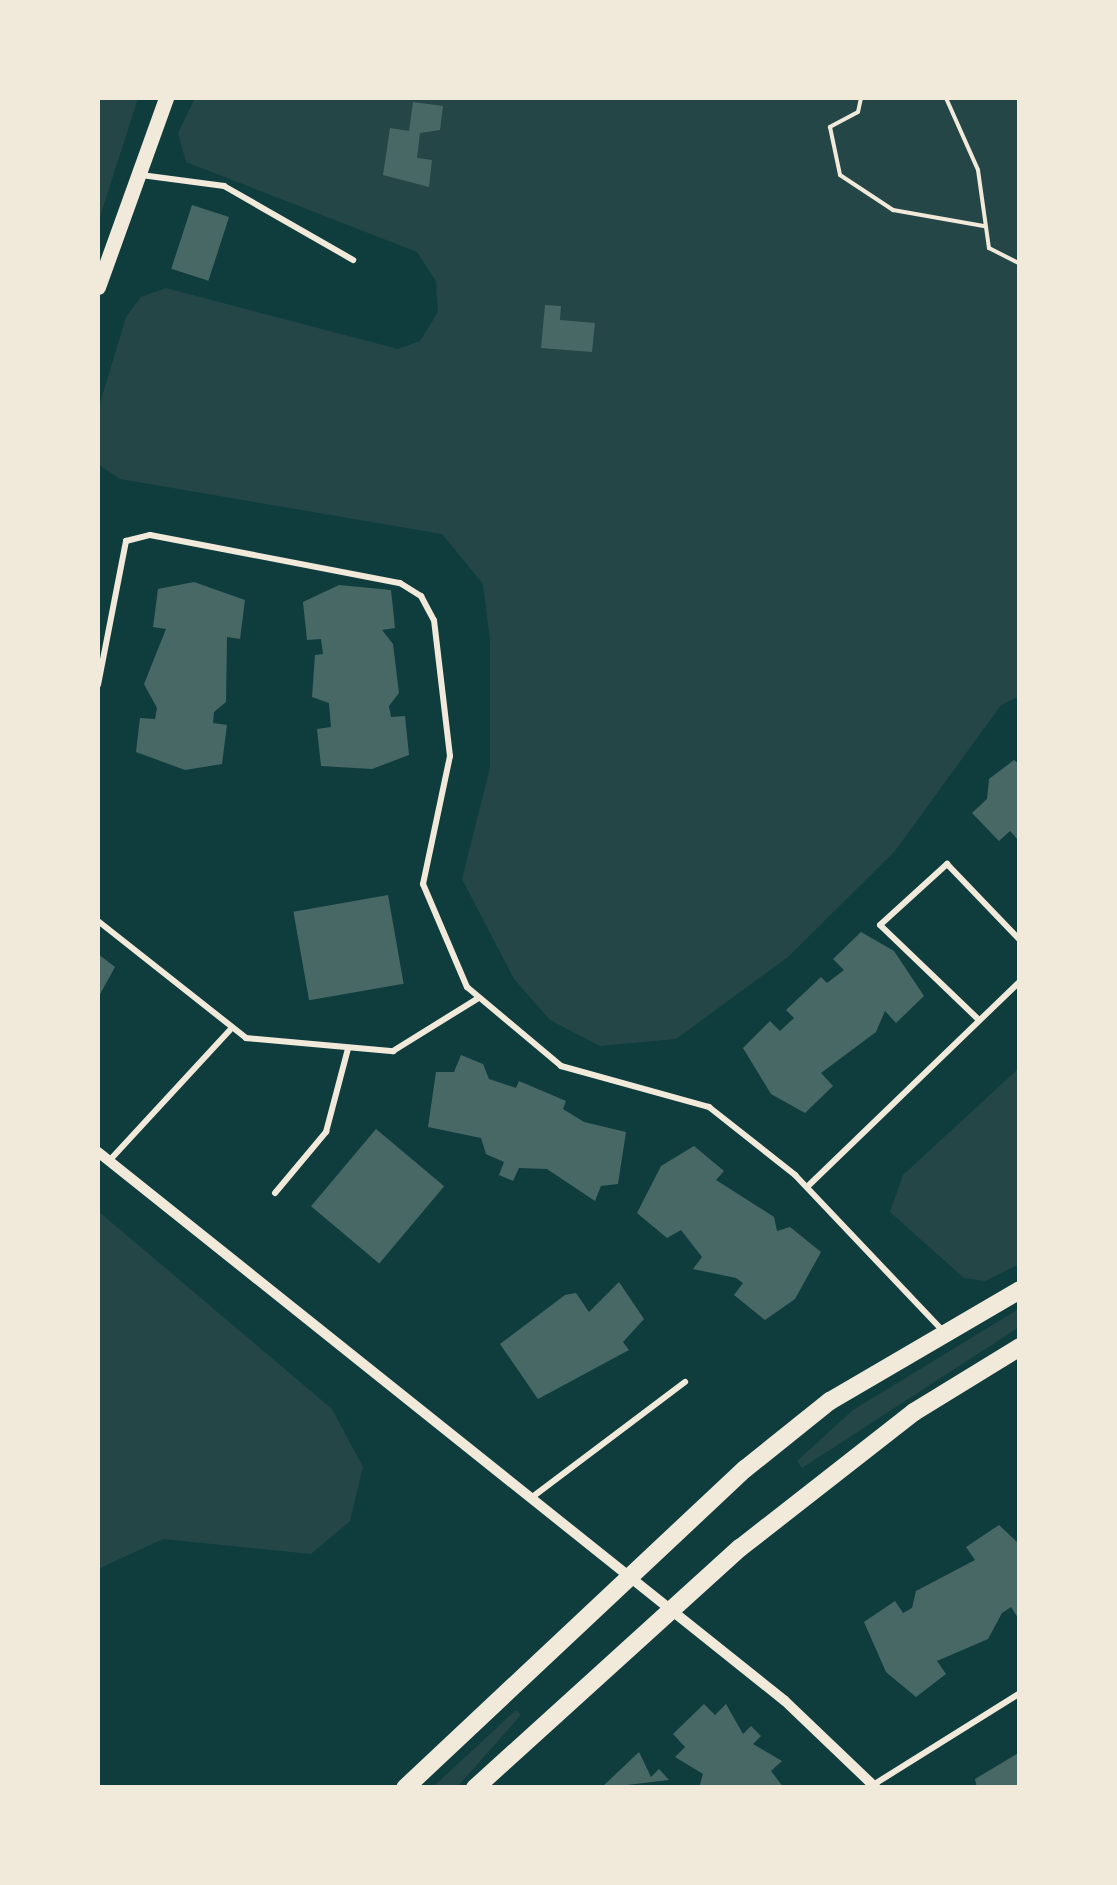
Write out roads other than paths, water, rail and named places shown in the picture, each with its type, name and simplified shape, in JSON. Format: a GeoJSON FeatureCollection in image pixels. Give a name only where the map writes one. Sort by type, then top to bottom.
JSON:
{"type":"FeatureCollection","features":[{"type":"Feature","properties":{"kind":"main road"},"geometry":{"type":"LineString","coordinates":[[405,1788],[631,1582],[744,1470],[943,1330],[1020,1290]]}},
{"type":"Feature","properties":{"kind":"main road"},"geometry":{"type":"LineString","coordinates":[[475,1788],[667,1612],[914,1412],[1020,1347]]}},
{"type":"Feature","properties":{"kind":"street"},"geometry":{"type":"LineString","coordinates":[[98,287],[166,98]]}},
{"type":"Feature","properties":{"kind":"street"},"geometry":{"type":"LineString","coordinates":[[98,1152],[667,1612],[786,1701],[875,1786]]}},
{"type":"Feature","properties":{"kind":"lane"},"geometry":{"type":"LineString","coordinates":[[140,175],[224,186],[353,260]]}},
{"type":"Feature","properties":{"kind":"lane"},"geometry":{"type":"LineString","coordinates":[[98,685],[126,541],[150,535],[400,583],[422,596],[434,620],[450,756],[423,884],[477,998],[561,1066],[709,1107],[806,1187],[943,1330]]}},
{"type":"Feature","properties":{"kind":"lane"},"geometry":{"type":"LineString","coordinates":[[980,1020],[880,925],[947,864],[1020,940]]}},
{"type":"Feature","properties":{"kind":"lane"},"geometry":{"type":"LineString","coordinates":[[98,921],[230,1030],[348,1050],[393,1051],[477,998]]}},
{"type":"Feature","properties":{"kind":"lane"},"geometry":{"type":"LineString","coordinates":[[806,1187],[1020,981]]}},
{"type":"Feature","properties":{"kind":"lane"},"geometry":{"type":"LineString","coordinates":[[109,1161],[230,1030]]}},
{"type":"Feature","properties":{"kind":"lane"},"geometry":{"type":"LineString","coordinates":[[276,1193],[326,1132],[348,1050]]}},
{"type":"Feature","properties":{"kind":"lane"},"geometry":{"type":"LineString","coordinates":[[530,1499],[685,1382]]}},
{"type":"Feature","properties":{"kind":"lane"},"geometry":{"type":"LineString","coordinates":[[875,1786],[1020,1694]]}}]}
